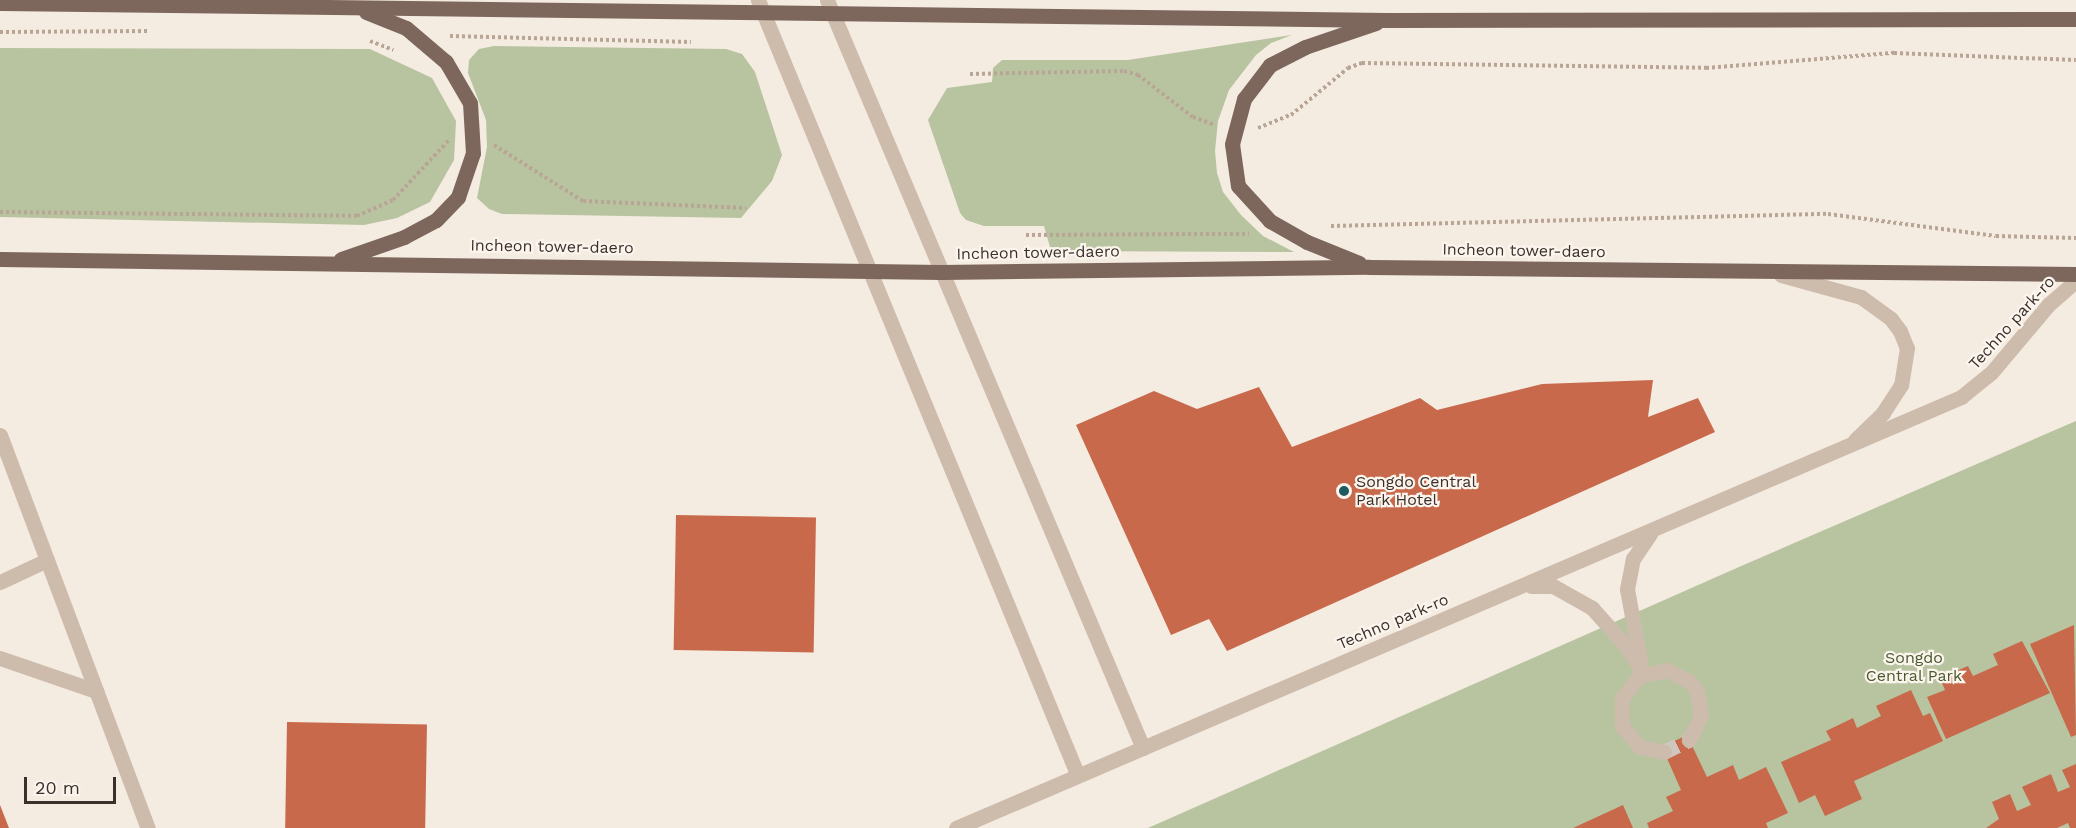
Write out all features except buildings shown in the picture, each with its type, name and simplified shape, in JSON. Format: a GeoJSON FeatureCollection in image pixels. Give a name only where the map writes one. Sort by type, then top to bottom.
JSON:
{"type":"FeatureCollection","features":[{"type":"Feature","properties":{"kind":"main road"},"geometry":{"type":"LineString","coordinates":[[0,3],[350,7],[829,6],[1388,20],[2076,19]]}},
{"type":"Feature","properties":{"kind":"main road"},"geometry":{"type":"LineString","coordinates":[[329,262],[404,237],[436,220],[458,197],[473,153],[470,103],[455,74],[425,42],[389,20],[350,7]]}},
{"type":"Feature","properties":{"kind":"main road"},"geometry":{"type":"LineString","coordinates":[[1369,267],[1307,242],[1270,221],[1238,186],[1232,144],[1244,99],[1270,65],[1305,47],[1388,20]]}},
{"type":"Feature","properties":{"kind":"main road","name":"Incheon tower-daero"},"geometry":{"type":"LineString","coordinates":[[0,259],[869,269],[941,272],[1369,267],[1772,273],[2076,274]]}},
{"type":"Feature","properties":{"kind":"street"},"geometry":{"type":"LineString","coordinates":[[761,6],[1078,776]]}},
{"type":"Feature","properties":{"kind":"street"},"geometry":{"type":"LineString","coordinates":[[829,6],[1143,748]]}},
{"type":"Feature","properties":{"kind":"street","name":"Techno park-ro"},"geometry":{"type":"LineString","coordinates":[[1772,273],[1836,287],[1861,297],[1891,319],[1907,348],[1901,385],[1883,413],[1845,449]]}},
{"type":"Feature","properties":{"kind":"street","name":"Techno park-ro"},"geometry":{"type":"LineString","coordinates":[[956,828],[1946,405],[1978,387],[2048,305],[2076,281]]}},
{"type":"Feature","properties":{"kind":"street"},"geometry":{"type":"LineString","coordinates":[[0,435],[148,828]]}},
{"type":"Feature","properties":{"kind":"street"},"geometry":{"type":"LineString","coordinates":[[1644,674],[1627,589],[1633,559],[1652,531]]}},
{"type":"Feature","properties":{"kind":"street"},"geometry":{"type":"LineString","coordinates":[[0,582],[47,560]]}},
{"type":"Feature","properties":{"kind":"street"},"geometry":{"type":"LineString","coordinates":[[1525,586],[1553,586],[1592,608],[1626,646],[1644,674]]}},
{"type":"Feature","properties":{"kind":"street"},"geometry":{"type":"LineString","coordinates":[[0,658],[96,691]]}},
{"type":"Feature","properties":{"kind":"street"},"geometry":{"type":"LineString","coordinates":[[1664,752],[1641,747],[1622,726],[1622,698],[1629,686],[1644,674],[1672,672],[1697,691],[1701,716],[1689,740]]}},
{"type":"Feature","properties":{"kind":"path"},"geometry":{"type":"LineString","coordinates":[[0,32],[153,31]]}},
{"type":"Feature","properties":{"kind":"path"},"geometry":{"type":"LineString","coordinates":[[362,36],[393,50],[453,36],[691,42]]}},
{"type":"Feature","properties":{"kind":"path"},"geometry":{"type":"LineString","coordinates":[[1263,128],[1291,116],[1348,68],[1362,63],[1706,68],[1894,53],[2076,60]]}},
{"type":"Feature","properties":{"kind":"path"},"geometry":{"type":"LineString","coordinates":[[970,74],[1124,71],[1138,75],[1178,107],[1210,124]]}},
{"type":"Feature","properties":{"kind":"path"},"geometry":{"type":"LineString","coordinates":[[0,212],[357,216],[393,200],[448,140],[492,143],[583,201],[746,208]]}},
{"type":"Feature","properties":{"kind":"path"},"geometry":{"type":"LineString","coordinates":[[1322,226],[1828,213],[1996,236],[2076,238]]}},
{"type":"Feature","properties":{"kind":"path"},"geometry":{"type":"LineString","coordinates":[[1026,235],[1223,237],[1254,234]]}},
{"type":"Feature","properties":{"kind":"green space"},"geometry":{"type":"Polygon","coordinates":[[[1292,35],[1271,43],[1256,55],[1229,90],[1218,121],[1215,151],[1217,173],[1223,192],[1241,215],[1263,236],[1294,252],[1058,251],[1050,247],[1044,226],[984,226],[966,220],[960,213],[928,120],[947,88],[992,82],[993,68],[1002,60],[1128,60],[1292,35]]]}},
{"type":"Feature","properties":{"kind":"green space"},"geometry":{"type":"Polygon","coordinates":[[[494,46],[726,49],[742,54],[755,72],[782,155],[772,181],[741,218],[502,214],[489,209],[477,198],[487,147],[486,120],[468,73],[469,60],[479,49],[494,46]]]}},
{"type":"Feature","properties":{"kind":"green space"},"geometry":{"type":"Polygon","coordinates":[[[0,48],[370,49],[432,78],[456,121],[454,160],[430,202],[397,218],[364,225],[0,217],[0,48]]]}},
{"type":"Feature","properties":{"kind":"green space","name":"Songdo Central Park"},"geometry":{"type":"Polygon","coordinates":[[[2076,421],[2076,828],[1148,828],[1739,567],[2076,421]]]}},
{"type":"Feature","properties":{"kind":"tunnel"},"geometry":{"type":"LineString","coordinates":[[1664,752],[1689,740]]}},
{"type":"Feature","properties":{"kind":"place","name":"Songdo Central Park Hotel"},"geometry":{"type":"Point","coordinates":[1344,491]}}]}
